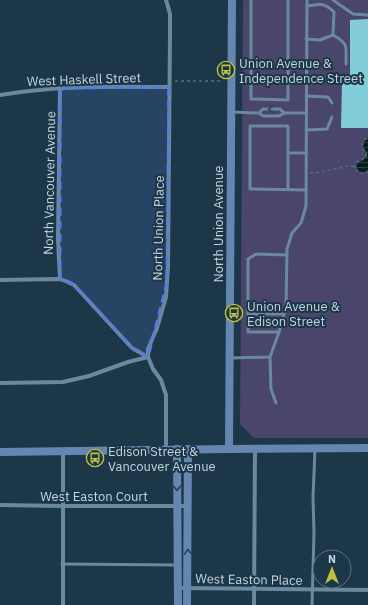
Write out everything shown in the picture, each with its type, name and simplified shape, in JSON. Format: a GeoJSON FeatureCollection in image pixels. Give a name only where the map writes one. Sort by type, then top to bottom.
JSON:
{"type":"FeatureCollection","features":[{"type":"Feature","properties":{"kind":"street","name":"North Union Place"},"geometry":{"type":"LineString","coordinates":[[148,357],[148,349],[157,328],[166,297],[168,267],[170,14],[166,0]]}},
{"type":"Feature","properties":{"kind":"street","name":"North Union Avenue"},"geometry":{"type":"LineString","coordinates":[[229,449],[232,0]]}},
{"type":"Feature","properties":{"kind":"street","name":"West Haskell Street"},"geometry":{"type":"LineString","coordinates":[[0,95],[29,90],[60,88],[169,87]]}},
{"type":"Feature","properties":{"kind":"street","name":"North Vancouver Avenue"},"geometry":{"type":"LineString","coordinates":[[60,88],[58,239],[60,279]]}},
{"type":"Feature","properties":{"kind":"street"},"geometry":{"type":"LineString","coordinates":[[0,280],[60,279],[74,285],[132,348],[148,357],[153,369],[161,380],[166,395],[166,449]]}},
{"type":"Feature","properties":{"kind":"street"},"geometry":{"type":"LineString","coordinates":[[0,383],[63,382],[89,376],[128,362],[148,357]]}},
{"type":"Feature","properties":{"kind":"street"},"geometry":{"type":"LineString","coordinates":[[254,605],[255,448]]}},
{"type":"Feature","properties":{"kind":"street"},"geometry":{"type":"LineString","coordinates":[[0,452],[255,448],[368,448]]}},
{"type":"Feature","properties":{"kind":"street"},"geometry":{"type":"LineString","coordinates":[[177,449],[178,605]]}},
{"type":"Feature","properties":{"kind":"street"},"geometry":{"type":"LineString","coordinates":[[187,605],[188,449]]}},
{"type":"Feature","properties":{"kind":"street"},"geometry":{"type":"LineString","coordinates":[[62,605],[63,451]]}},
{"type":"Feature","properties":{"kind":"street","name":"West Easton Court"},"geometry":{"type":"LineString","coordinates":[[0,505],[188,506]]}},
{"type":"Feature","properties":{"kind":"street","name":"West Easton Place"},"geometry":{"type":"LineString","coordinates":[[178,588],[368,590]]}},
{"type":"Feature","properties":{"kind":"lane"},"geometry":{"type":"LineString","coordinates":[[251,0],[251,99],[288,100],[288,0]]}},
{"type":"Feature","properties":{"kind":"lane"},"geometry":{"type":"LineString","coordinates":[[276,403],[271,389],[270,357],[286,308],[286,248],[292,233],[301,223],[306,206],[307,0]]}},
{"type":"Feature","properties":{"kind":"lane"},"geometry":{"type":"LineString","coordinates":[[333,0],[353,14],[368,15]]}},
{"type":"Feature","properties":{"kind":"lane"},"geometry":{"type":"LineString","coordinates":[[307,6],[319,4],[327,5],[334,12],[333,34]]}},
{"type":"Feature","properties":{"kind":"lane"},"geometry":{"type":"LineString","coordinates":[[306,39],[320,40],[333,34]]}},
{"type":"Feature","properties":{"kind":"lane"},"geometry":{"type":"LineString","coordinates":[[333,34],[344,41],[346,48],[346,64]]}},
{"type":"Feature","properties":{"kind":"lane"},"geometry":{"type":"LineString","coordinates":[[288,63],[306,64]]}},
{"type":"Feature","properties":{"kind":"lane"},"geometry":{"type":"LineString","coordinates":[[306,96],[328,97],[332,103]]}},
{"type":"Feature","properties":{"kind":"lane"},"geometry":{"type":"LineString","coordinates":[[231,112],[259,112],[263,109],[280,109],[284,113]]}},
{"type":"Feature","properties":{"kind":"lane"},"geometry":{"type":"LineString","coordinates":[[259,112],[263,116],[279,116],[284,113],[306,112]]}},
{"type":"Feature","properties":{"kind":"lane"},"geometry":{"type":"LineString","coordinates":[[306,130],[327,129],[332,117]]}},
{"type":"Feature","properties":{"kind":"lane"},"geometry":{"type":"LineString","coordinates":[[288,189],[288,126],[250,126],[250,189],[306,190]]}},
{"type":"Feature","properties":{"kind":"lane"},"geometry":{"type":"LineString","coordinates":[[288,153],[306,153]]}},
{"type":"Feature","properties":{"kind":"lane"},"geometry":{"type":"LineString","coordinates":[[279,332],[248,332],[248,259],[256,254],[286,255]]}},
{"type":"Feature","properties":{"kind":"lane"},"geometry":{"type":"LineString","coordinates":[[248,314],[284,314]]}},
{"type":"Feature","properties":{"kind":"lane"},"geometry":{"type":"LineString","coordinates":[[230,358],[270,357]]}},
{"type":"Feature","properties":{"kind":"lane"},"geometry":{"type":"LineString","coordinates":[[312,605],[315,448]]}},
{"type":"Feature","properties":{"kind":"lane"},"geometry":{"type":"LineString","coordinates":[[62,564],[178,565]]}},
{"type":"Feature","properties":{"kind":"path"},"geometry":{"type":"LineString","coordinates":[[169,82],[223,81]]}},
{"type":"Feature","properties":{"kind":"path"},"geometry":{"type":"LineString","coordinates":[[355,168],[356,162],[366,157],[366,154],[362,150],[362,143],[368,138]]}},
{"type":"Feature","properties":{"kind":"path"},"geometry":{"type":"LineString","coordinates":[[306,173],[348,166],[352,166],[360,173],[365,174],[368,172]]}},
{"type":"Feature","properties":{"kind":"highlighted area"},"geometry":{"type":"Polygon","coordinates":[[[169,87],[167,283],[148,357],[132,348],[74,285],[60,279],[60,88],[169,87]]]}},
{"type":"Feature","properties":{"kind":"shaded area"},"geometry":{"type":"Polygon","coordinates":[[[243,0],[368,0],[368,438],[254,438],[240,424],[243,0]]]}},
{"type":"Feature","properties":{"kind":"shaded area"},"geometry":{"type":"Polygon","coordinates":[[[368,138],[368,170],[362,172],[358,171],[356,166],[367,157],[367,153],[363,146],[365,140],[368,138]]]}},
{"type":"Feature","properties":{"kind":"building"},"geometry":{"type":"Polygon","coordinates":[[[368,19],[368,128],[341,128],[342,82],[350,82],[350,20],[368,19]]]}},
{"type":"Feature","properties":{"kind":"place","name":"Union Avenue & Independence Street"},"geometry":{"type":"Point","coordinates":[226,70]}},
{"type":"Feature","properties":{"kind":"place","name":"Union Avenue & Edison Street"},"geometry":{"type":"Point","coordinates":[234,313]}},
{"type":"Feature","properties":{"kind":"place","name":"Edison Street & Vancouver Avenue"},"geometry":{"type":"Point","coordinates":[95,458]}}]}
